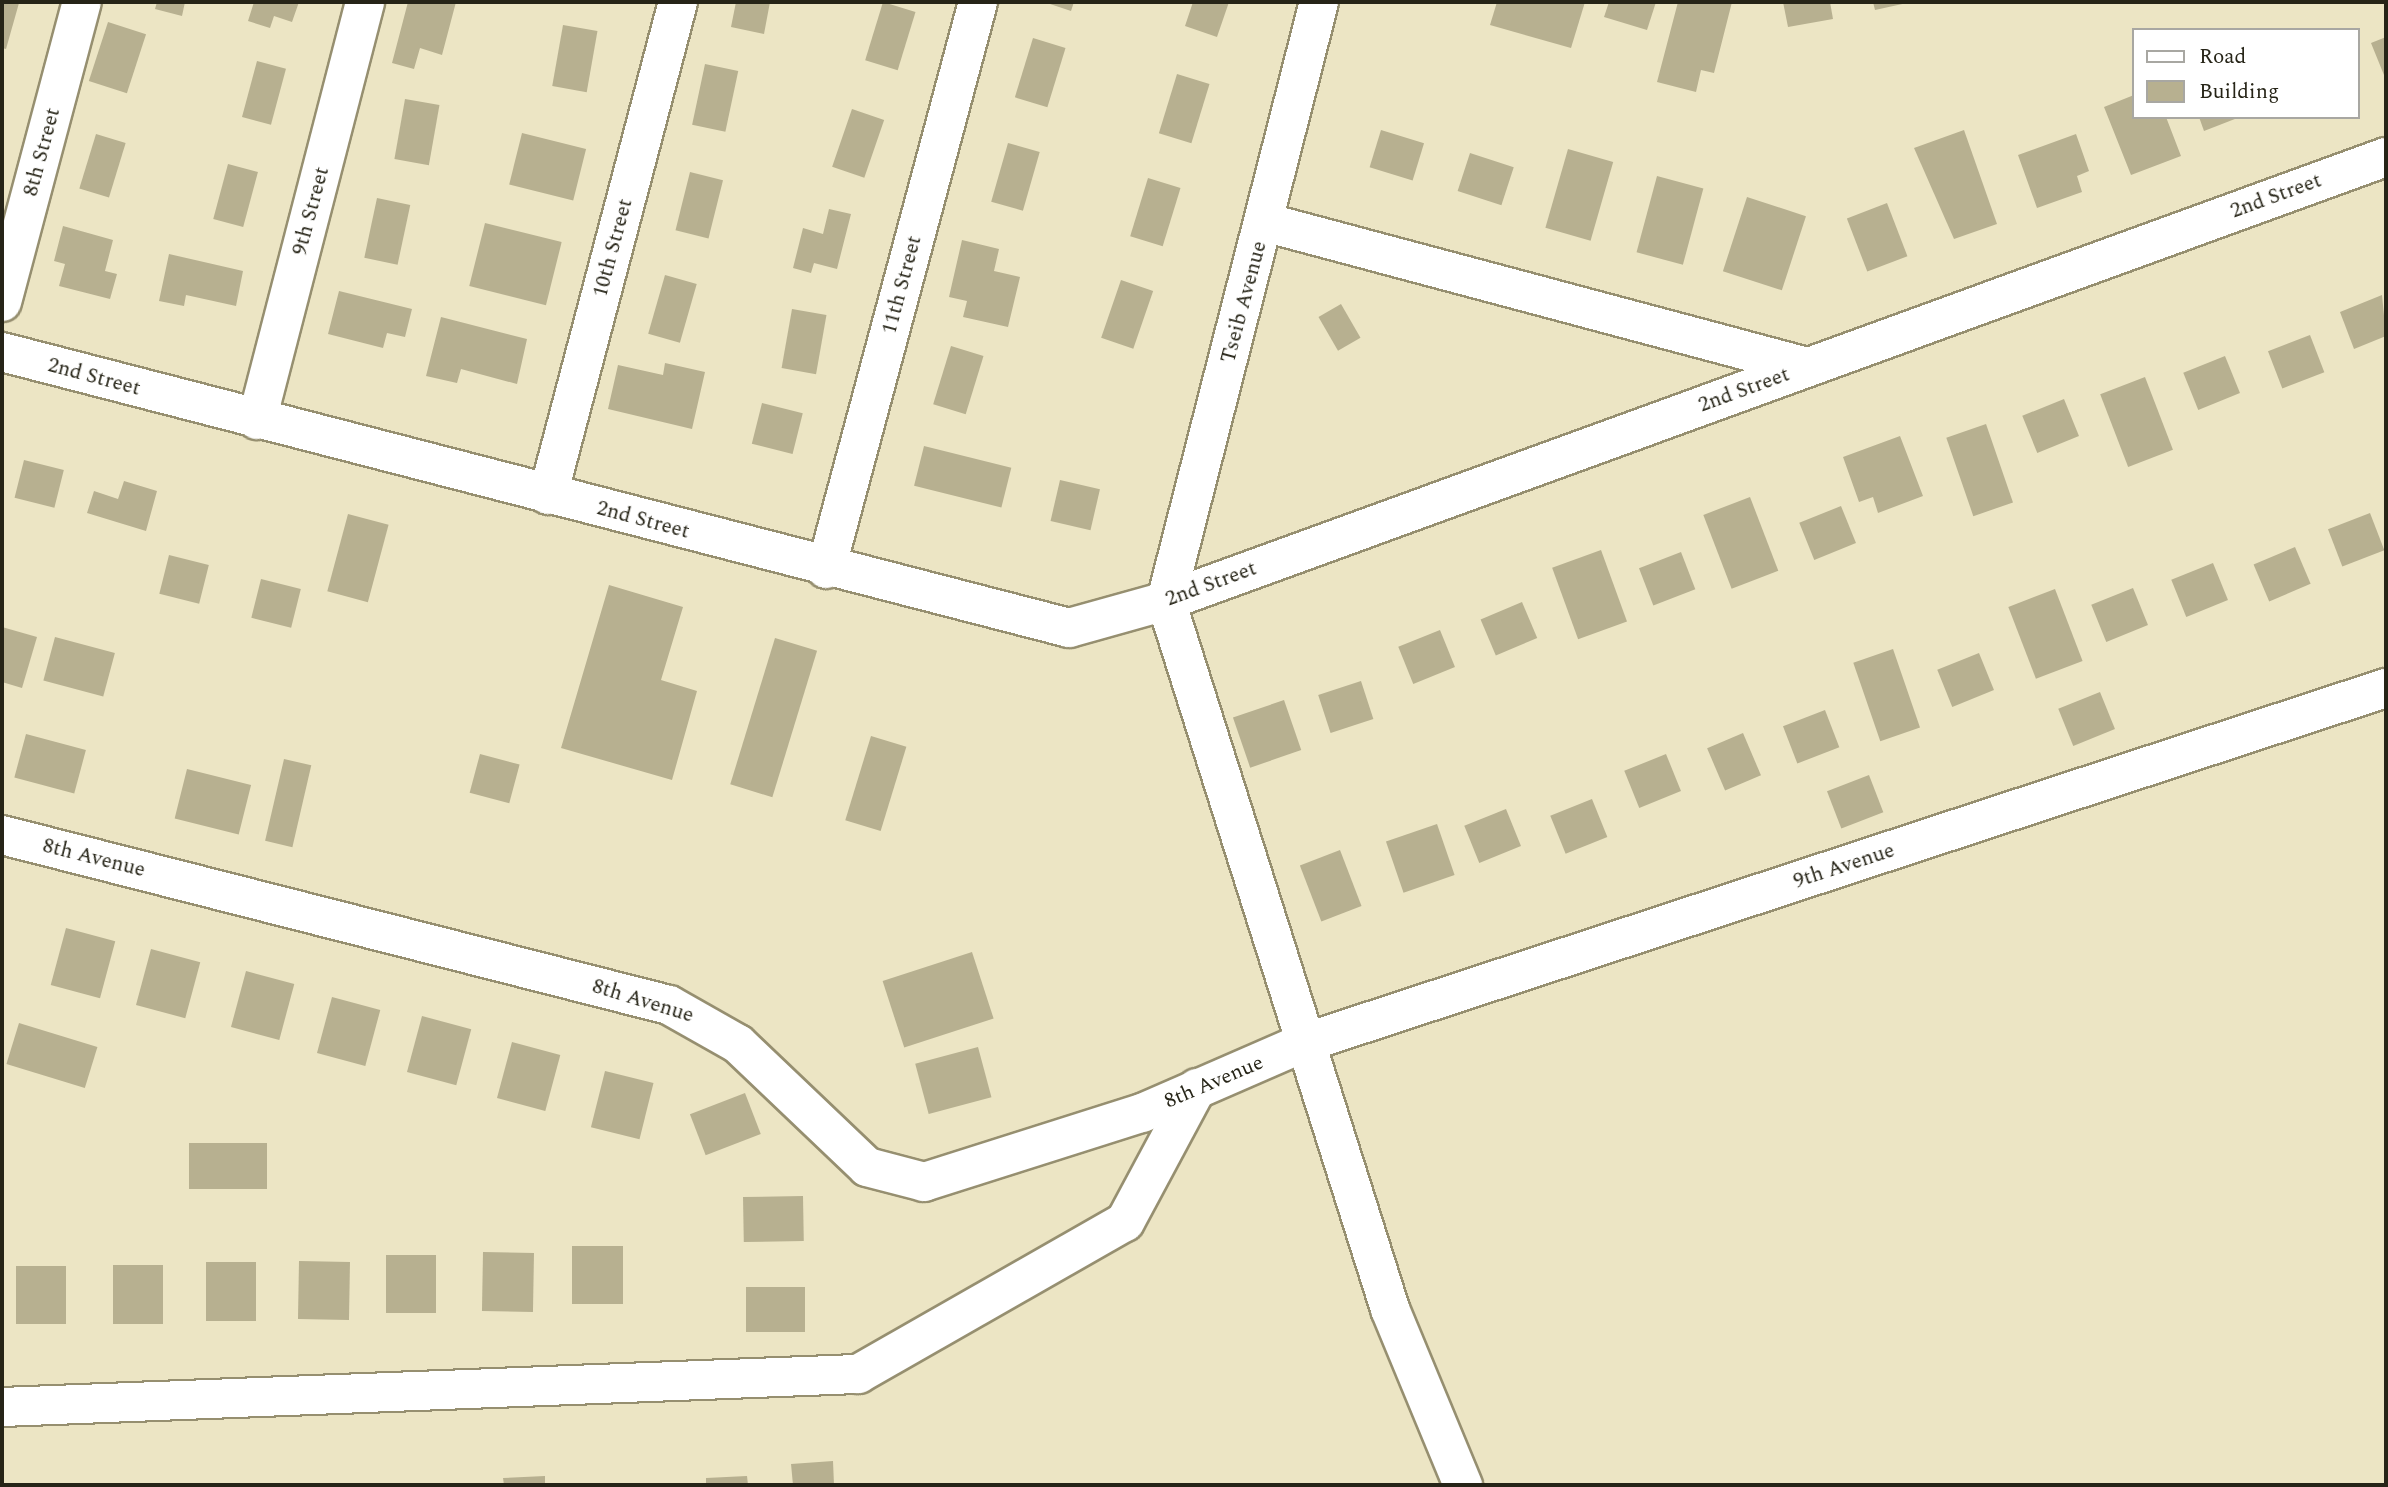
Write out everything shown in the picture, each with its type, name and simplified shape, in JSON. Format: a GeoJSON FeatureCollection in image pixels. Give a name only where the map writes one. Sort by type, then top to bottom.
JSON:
{"type":"FeatureCollection","features":[{"type":"Feature","properties":{"kind":"street","name":"8th Street"},"geometry":{"type":"LineString","coordinates":[[2,302],[82,2]]}},
{"type":"Feature","properties":{"kind":"street","name":"9th Street"},"geometry":{"type":"LineString","coordinates":[[257,420],[365,2]]}},
{"type":"Feature","properties":{"kind":"street","name":"10th Street"},"geometry":{"type":"LineString","coordinates":[[548,495],[678,2]]}},
{"type":"Feature","properties":{"kind":"street","name":"11th Street"},"geometry":{"type":"LineString","coordinates":[[826,569],[978,2]]}},
{"type":"Feature","properties":{"kind":"street","name":"Tseib Avenue"},"geometry":{"type":"LineString","coordinates":[[1166,601],[1319,2]]}},
{"type":"Feature","properties":{"kind":"street","name":"2nd Street"},"geometry":{"type":"LineString","coordinates":[[2,352],[826,569],[1069,628],[1166,601],[2386,156]]}},
{"type":"Feature","properties":{"kind":"street"},"geometry":{"type":"LineString","coordinates":[[1264,222],[1807,367]]}},
{"type":"Feature","properties":{"kind":"street"},"geometry":{"type":"LineString","coordinates":[[1166,601],[1301,1044],[1390,1309],[1462,1485]]}},
{"type":"Feature","properties":{"kind":"street","name":"9th Avenue"},"geometry":{"type":"LineString","coordinates":[[1301,1044],[2386,688]]}},
{"type":"Feature","properties":{"kind":"street","name":"8th Avenue"},"geometry":{"type":"LineString","coordinates":[[2,835],[669,1004],[738,1044],[867,1167],[895,1179],[925,1182],[1142,1113],[1301,1044]]}},
{"type":"Feature","properties":{"kind":"street"},"geometry":{"type":"LineString","coordinates":[[2,1407],[858,1374],[1125,1222],[1197,1088]]}},
{"type":"Feature","properties":{"kind":"building"},"geometry":{"type":"Polygon","coordinates":[[[2,2],[19,3],[6,49],[2,48],[2,2]]]}},
{"type":"Feature","properties":{"kind":"building"},"geometry":{"type":"Polygon","coordinates":[[[157,2],[185,2],[182,16],[155,9],[157,2]]]}},
{"type":"Feature","properties":{"kind":"building"},"geometry":{"type":"Polygon","coordinates":[[[254,2],[299,2],[292,22],[274,16],[270,28],[248,21],[254,2]]]}},
{"type":"Feature","properties":{"kind":"building"},"geometry":{"type":"Polygon","coordinates":[[[408,2],[456,2],[442,55],[420,48],[414,69],[392,63],[408,2]]]}},
{"type":"Feature","properties":{"kind":"building"},"geometry":{"type":"Polygon","coordinates":[[[736,2],[770,2],[764,34],[731,27],[736,2]]]}},
{"type":"Feature","properties":{"kind":"building"},"geometry":{"type":"Polygon","coordinates":[[[883,2],[916,12],[898,70],[865,60],[883,2]]]}},
{"type":"Feature","properties":{"kind":"building"},"geometry":{"type":"Polygon","coordinates":[[[1044,2],[1074,2],[1071,11],[1044,2]]]}},
{"type":"Feature","properties":{"kind":"building"},"geometry":{"type":"Polygon","coordinates":[[[1193,2],[1229,2],[1217,37],[1185,26],[1193,2]]]}},
{"type":"Feature","properties":{"kind":"building"},"geometry":{"type":"Polygon","coordinates":[[[1497,2],[1585,2],[1571,48],[1490,25],[1497,2]]]}},
{"type":"Feature","properties":{"kind":"building"},"geometry":{"type":"Polygon","coordinates":[[[1609,2],[1656,2],[1647,30],[1604,17],[1609,2]]]}},
{"type":"Feature","properties":{"kind":"building"},"geometry":{"type":"Polygon","coordinates":[[[1678,2],[1732,2],[1714,73],[1701,70],[1696,92],[1657,82],[1678,2]]]}},
{"type":"Feature","properties":{"kind":"building"},"geometry":{"type":"Polygon","coordinates":[[[1783,2],[1830,2],[1833,19],[1788,27],[1783,2]]]}},
{"type":"Feature","properties":{"kind":"building"},"geometry":{"type":"Polygon","coordinates":[[[1873,2],[1906,2],[1907,3],[1875,10],[1873,2]]]}},
{"type":"Feature","properties":{"kind":"building"},"geometry":{"type":"Polygon","coordinates":[[[108,22],[146,34],[127,93],[89,81],[108,22]]]}},
{"type":"Feature","properties":{"kind":"building"},"geometry":{"type":"Polygon","coordinates":[[[563,25],[597,31],[587,92],[552,86],[563,25]]]}},
{"type":"Feature","properties":{"kind":"building"},"geometry":{"type":"Polygon","coordinates":[[[2386,37],[2386,80],[2371,43],[2386,37]]]}},
{"type":"Feature","properties":{"kind":"building"},"geometry":{"type":"Polygon","coordinates":[[[1033,38],[1066,48],[1047,107],[1015,97],[1033,38]]]}},
{"type":"Feature","properties":{"kind":"building"},"geometry":{"type":"Polygon","coordinates":[[[257,61],[286,69],[271,125],[242,117],[257,61]]]}},
{"type":"Feature","properties":{"kind":"building"},"geometry":{"type":"Polygon","coordinates":[[[705,64],[738,71],[725,132],[692,125],[705,64]]]}},
{"type":"Feature","properties":{"kind":"building"},"geometry":{"type":"Polygon","coordinates":[[[1177,74],[1210,84],[1191,143],[1159,133],[1177,74]]]}},
{"type":"Feature","properties":{"kind":"building"},"geometry":{"type":"Polygon","coordinates":[[[2132,96],[2132,119],[2167,119],[2181,156],[2131,175],[2104,107],[2132,96]]]}},
{"type":"Feature","properties":{"kind":"building"},"geometry":{"type":"Polygon","coordinates":[[[405,99],[439,105],[429,165],[394,159],[405,99]]]}},
{"type":"Feature","properties":{"kind":"building"},"geometry":{"type":"Polygon","coordinates":[[[852,109],[884,120],[864,178],[832,167],[852,109]]]}},
{"type":"Feature","properties":{"kind":"building"},"geometry":{"type":"Polygon","coordinates":[[[2200,119],[2235,119],[2204,131],[2200,119]]]}},
{"type":"Feature","properties":{"kind":"building"},"geometry":{"type":"Polygon","coordinates":[[[1381,130],[1424,143],[1413,180],[1370,167],[1381,130]]]}},
{"type":"Feature","properties":{"kind":"building"},"geometry":{"type":"Polygon","coordinates":[[[1964,130],[1997,224],[1954,239],[1914,148],[1964,130]]]}},
{"type":"Feature","properties":{"kind":"building"},"geometry":{"type":"Polygon","coordinates":[[[522,133],[586,149],[573,200],[509,184],[522,133]]]}},
{"type":"Feature","properties":{"kind":"building"},"geometry":{"type":"Polygon","coordinates":[[[96,134],[126,143],[109,198],[79,189],[96,134]]]}},
{"type":"Feature","properties":{"kind":"building"},"geometry":{"type":"Polygon","coordinates":[[[2076,134],[2089,171],[2077,176],[2082,192],[2037,208],[2018,155],[2076,134]]]}},
{"type":"Feature","properties":{"kind":"building"},"geometry":{"type":"Polygon","coordinates":[[[1008,143],[1040,152],[1023,211],[991,202],[1008,143]]]}},
{"type":"Feature","properties":{"kind":"building"},"geometry":{"type":"Polygon","coordinates":[[[1568,149],[1613,162],[1591,241],[1545,228],[1568,149]]]}},
{"type":"Feature","properties":{"kind":"building"},"geometry":{"type":"Polygon","coordinates":[[[1470,153],[1514,167],[1501,205],[1458,191],[1470,153]]]}},
{"type":"Feature","properties":{"kind":"building"},"geometry":{"type":"Polygon","coordinates":[[[228,164],[258,172],[243,227],[213,219],[228,164]]]}},
{"type":"Feature","properties":{"kind":"building"},"geometry":{"type":"Polygon","coordinates":[[[690,172],[723,180],[708,238],[675,230],[690,172]]]}},
{"type":"Feature","properties":{"kind":"building"},"geometry":{"type":"Polygon","coordinates":[[[1657,176],[1703,188],[1683,265],[1637,252],[1657,176]]]}},
{"type":"Feature","properties":{"kind":"building"},"geometry":{"type":"Polygon","coordinates":[[[1148,178],[1181,188],[1163,246],[1130,236],[1148,178]]]}},
{"type":"Feature","properties":{"kind":"building"},"geometry":{"type":"Polygon","coordinates":[[[1747,197],[1806,216],[1782,290],[1723,271],[1747,197]]]}},
{"type":"Feature","properties":{"kind":"building"},"geometry":{"type":"Polygon","coordinates":[[[377,198],[410,205],[398,265],[364,258],[377,198]]]}},
{"type":"Feature","properties":{"kind":"building"},"geometry":{"type":"Polygon","coordinates":[[[1887,203],[1907,256],[1867,272],[1847,218],[1887,203]]]}},
{"type":"Feature","properties":{"kind":"building"},"geometry":{"type":"Polygon","coordinates":[[[829,209],[851,214],[837,269],[814,263],[811,273],[793,268],[803,228],[823,234],[829,209]]]}},
{"type":"Feature","properties":{"kind":"building"},"geometry":{"type":"Polygon","coordinates":[[[485,223],[562,242],[546,305],[469,286],[485,223]]]}},
{"type":"Feature","properties":{"kind":"building"},"geometry":{"type":"Polygon","coordinates":[[[63,226],[113,240],[105,271],[117,274],[110,299],[59,286],[65,264],[54,261],[63,226]]]}},
{"type":"Feature","properties":{"kind":"building"},"geometry":{"type":"Polygon","coordinates":[[[962,240],[999,249],[994,271],[1020,277],[1008,327],[963,317],[967,301],[949,297],[962,240]]]}},
{"type":"Feature","properties":{"kind":"building"},"geometry":{"type":"Polygon","coordinates":[[[169,254],[243,271],[236,306],[186,295],[184,306],[159,301],[169,254]]]}},
{"type":"Feature","properties":{"kind":"building"},"geometry":{"type":"Polygon","coordinates":[[[665,275],[697,284],[680,343],[648,334],[665,275]]]}},
{"type":"Feature","properties":{"kind":"building"},"geometry":{"type":"Polygon","coordinates":[[[1121,280],[1153,291],[1133,349],[1101,338],[1121,280]]]}},
{"type":"Feature","properties":{"kind":"building"},"geometry":{"type":"Polygon","coordinates":[[[339,291],[412,309],[405,337],[387,333],[383,348],[328,334],[339,291]]]}},
{"type":"Feature","properties":{"kind":"building"},"geometry":{"type":"Polygon","coordinates":[[[2382,295],[2386,336],[2354,349],[2340,312],[2382,295]]]}},
{"type":"Feature","properties":{"kind":"building"},"geometry":{"type":"Polygon","coordinates":[[[1341,304],[1360,338],[1338,351],[1318,317],[1341,304]]]}},
{"type":"Feature","properties":{"kind":"building"},"geometry":{"type":"Polygon","coordinates":[[[792,309],[826,315],[816,374],[782,368],[792,309]]]}},
{"type":"Feature","properties":{"kind":"building"},"geometry":{"type":"Polygon","coordinates":[[[441,317],[527,339],[517,384],[461,369],[457,383],[426,376],[441,317]]]}},
{"type":"Feature","properties":{"kind":"building"},"geometry":{"type":"Polygon","coordinates":[[[2310,335],[2324,372],[2282,388],[2268,351],[2310,335]]]}},
{"type":"Feature","properties":{"kind":"building"},"geometry":{"type":"Polygon","coordinates":[[[951,346],[984,356],[966,414],[933,404],[951,346]]]}},
{"type":"Feature","properties":{"kind":"building"},"geometry":{"type":"Polygon","coordinates":[[[2225,356],[2240,393],[2198,410],[2183,373],[2225,356]]]}},
{"type":"Feature","properties":{"kind":"building"},"geometry":{"type":"Polygon","coordinates":[[[665,363],[705,372],[692,429],[608,409],[618,365],[663,375],[665,363]]]}},
{"type":"Feature","properties":{"kind":"building"},"geometry":{"type":"Polygon","coordinates":[[[2145,377],[2173,450],[2128,467],[2100,394],[2145,377]]]}},
{"type":"Feature","properties":{"kind":"building"},"geometry":{"type":"Polygon","coordinates":[[[2064,399],[2079,436],[2037,453],[2022,416],[2064,399]]]}},
{"type":"Feature","properties":{"kind":"building"},"geometry":{"type":"Polygon","coordinates":[[[762,403],[803,413],[793,454],[752,444],[762,403]]]}},
{"type":"Feature","properties":{"kind":"building"},"geometry":{"type":"Polygon","coordinates":[[[1986,424],[2013,502],[1973,516],[1946,438],[1986,424]]]}},
{"type":"Feature","properties":{"kind":"building"},"geometry":{"type":"Polygon","coordinates":[[[1900,436],[1923,496],[1878,513],[1873,497],[1859,502],[1843,457],[1900,436]]]}},
{"type":"Feature","properties":{"kind":"building"},"geometry":{"type":"Polygon","coordinates":[[[924,446],[1011,468],[1001,508],[914,486],[924,446]]]}},
{"type":"Feature","properties":{"kind":"building"},"geometry":{"type":"Polygon","coordinates":[[[24,460],[64,470],[54,508],[15,498],[24,460]]]}},
{"type":"Feature","properties":{"kind":"building"},"geometry":{"type":"Polygon","coordinates":[[[1060,480],[1100,489],[1091,530],[1051,521],[1060,480]]]}},
{"type":"Feature","properties":{"kind":"building"},"geometry":{"type":"Polygon","coordinates":[[[124,481],[157,491],[146,531],[87,513],[94,491],[118,499],[124,481]]]}},
{"type":"Feature","properties":{"kind":"building"},"geometry":{"type":"Polygon","coordinates":[[[1750,497],[1778,571],[1732,589],[1703,515],[1750,497]]]}},
{"type":"Feature","properties":{"kind":"building"},"geometry":{"type":"Polygon","coordinates":[[[1841,506],[1856,543],[1814,560],[1799,523],[1841,506]]]}},
{"type":"Feature","properties":{"kind":"building"},"geometry":{"type":"Polygon","coordinates":[[[2370,513],[2384,550],[2342,566],[2328,529],[2370,513]]]}},
{"type":"Feature","properties":{"kind":"building"},"geometry":{"type":"Polygon","coordinates":[[[348,514],[389,525],[368,602],[327,591],[348,514]]]}},
{"type":"Feature","properties":{"kind":"building"},"geometry":{"type":"Polygon","coordinates":[[[2295,547],[2311,584],[2269,601],[2254,565],[2295,547]]]}},
{"type":"Feature","properties":{"kind":"building"},"geometry":{"type":"Polygon","coordinates":[[[1601,550],[1627,621],[1578,639],[1552,568],[1601,550]]]}},
{"type":"Feature","properties":{"kind":"building"},"geometry":{"type":"Polygon","coordinates":[[[1681,552],[1695,589],[1653,605],[1639,568],[1681,552]]]}},
{"type":"Feature","properties":{"kind":"building"},"geometry":{"type":"Polygon","coordinates":[[[169,555],[209,565],[199,604],[159,594],[169,555]]]}},
{"type":"Feature","properties":{"kind":"building"},"geometry":{"type":"Polygon","coordinates":[[[2213,563],[2228,600],[2186,617],[2171,580],[2213,563]]]}},
{"type":"Feature","properties":{"kind":"building"},"geometry":{"type":"Polygon","coordinates":[[[261,579],[301,589],[291,628],[251,618],[261,579]]]}},
{"type":"Feature","properties":{"kind":"building"},"geometry":{"type":"Polygon","coordinates":[[[609,585],[683,607],[661,680],[697,691],[672,780],[561,748],[609,585]]]}},
{"type":"Feature","properties":{"kind":"building"},"geometry":{"type":"Polygon","coordinates":[[[2133,588],[2148,625],[2106,642],[2091,605],[2133,588]]]}},
{"type":"Feature","properties":{"kind":"building"},"geometry":{"type":"Polygon","coordinates":[[[2055,589],[2083,661],[2036,679],[2008,607],[2055,589]]]}},
{"type":"Feature","properties":{"kind":"building"},"geometry":{"type":"Polygon","coordinates":[[[1522,602],[1537,638],[1496,655],[1481,620],[1522,602]]]}},
{"type":"Feature","properties":{"kind":"building"},"geometry":{"type":"Polygon","coordinates":[[[2,627],[37,637],[22,688],[2,682],[2,627]]]}},
{"type":"Feature","properties":{"kind":"building"},"geometry":{"type":"Polygon","coordinates":[[[1440,630],[1455,667],[1413,684],[1398,647],[1440,630]]]}},
{"type":"Feature","properties":{"kind":"building"},"geometry":{"type":"Polygon","coordinates":[[[55,637],[115,653],[103,697],[43,680],[55,637]]]}},
{"type":"Feature","properties":{"kind":"building"},"geometry":{"type":"Polygon","coordinates":[[[775,638],[817,651],[772,797],[730,784],[775,638]]]}},
{"type":"Feature","properties":{"kind":"building"},"geometry":{"type":"Polygon","coordinates":[[[1893,649],[1920,727],[1880,741],[1853,663],[1893,649]]]}},
{"type":"Feature","properties":{"kind":"building"},"geometry":{"type":"Polygon","coordinates":[[[1979,653],[1994,690],[1952,707],[1937,670],[1979,653]]]}},
{"type":"Feature","properties":{"kind":"building"},"geometry":{"type":"Polygon","coordinates":[[[1361,681],[1373,719],[1331,733],[1318,695],[1361,681]]]}},
{"type":"Feature","properties":{"kind":"building"},"geometry":{"type":"Polygon","coordinates":[[[2100,692],[2115,729],[2073,746],[2058,709],[2100,692]]]}},
{"type":"Feature","properties":{"kind":"building"},"geometry":{"type":"Polygon","coordinates":[[[1284,700],[1301,750],[1250,768],[1233,718],[1284,700]]]}},
{"type":"Feature","properties":{"kind":"building"},"geometry":{"type":"Polygon","coordinates":[[[1825,710],[1839,747],[1797,763],[1783,726],[1825,710]]]}},
{"type":"Feature","properties":{"kind":"building"},"geometry":{"type":"Polygon","coordinates":[[[1743,733],[1761,775],[1725,791],[1707,748],[1743,733]]]}},
{"type":"Feature","properties":{"kind":"building"},"geometry":{"type":"Polygon","coordinates":[[[26,734],[86,750],[74,794],[14,777],[26,734]]]}},
{"type":"Feature","properties":{"kind":"building"},"geometry":{"type":"Polygon","coordinates":[[[871,736],[906,747],[881,831],[845,820],[871,736]]]}},
{"type":"Feature","properties":{"kind":"building"},"geometry":{"type":"Polygon","coordinates":[[[480,754],[520,765],[509,803],[470,793],[480,754]]]}},
{"type":"Feature","properties":{"kind":"building"},"geometry":{"type":"Polygon","coordinates":[[[1666,754],[1681,791],[1639,808],[1624,771],[1666,754]]]}},
{"type":"Feature","properties":{"kind":"building"},"geometry":{"type":"Polygon","coordinates":[[[284,759],[311,765],[292,847],[265,841],[284,759]]]}},
{"type":"Feature","properties":{"kind":"building"},"geometry":{"type":"Polygon","coordinates":[[[187,769],[251,785],[239,834],[175,818],[187,769]]]}},
{"type":"Feature","properties":{"kind":"building"},"geometry":{"type":"Polygon","coordinates":[[[1869,775],[1883,812],[1841,828],[1827,791],[1869,775]]]}},
{"type":"Feature","properties":{"kind":"building"},"geometry":{"type":"Polygon","coordinates":[[[1592,799],[1607,837],[1566,854],[1550,816],[1592,799]]]}},
{"type":"Feature","properties":{"kind":"building"},"geometry":{"type":"Polygon","coordinates":[[[1506,809],[1521,846],[1479,863],[1464,826],[1506,809]]]}},
{"type":"Feature","properties":{"kind":"building"},"geometry":{"type":"Polygon","coordinates":[[[1437,824],[1455,875],[1404,893],[1386,842],[1437,824]]]}},
{"type":"Feature","properties":{"kind":"building"},"geometry":{"type":"Polygon","coordinates":[[[1340,850],[1362,906],[1321,921],[1300,865],[1340,850]]]}},
{"type":"Feature","properties":{"kind":"building"},"geometry":{"type":"Polygon","coordinates":[[[66,928],[115,941],[100,998],[51,985],[66,928]]]}},
{"type":"Feature","properties":{"kind":"building"},"geometry":{"type":"Polygon","coordinates":[[[151,949],[200,962],[185,1018],[136,1005],[151,949]]]}},
{"type":"Feature","properties":{"kind":"building"},"geometry":{"type":"Polygon","coordinates":[[[972,952],[994,1019],[904,1048],[883,981],[972,952]]]}},
{"type":"Feature","properties":{"kind":"building"},"geometry":{"type":"Polygon","coordinates":[[[246,971],[294,984],[279,1040],[231,1027],[246,971]]]}},
{"type":"Feature","properties":{"kind":"building"},"geometry":{"type":"Polygon","coordinates":[[[332,997],[380,1010],[365,1066],[317,1053],[332,997]]]}},
{"type":"Feature","properties":{"kind":"building"},"geometry":{"type":"Polygon","coordinates":[[[422,1016],[471,1029],[456,1085],[407,1072],[422,1016]]]}},
{"type":"Feature","properties":{"kind":"building"},"geometry":{"type":"Polygon","coordinates":[[[19,1023],[97,1047],[85,1088],[6,1064],[19,1023]]]}},
{"type":"Feature","properties":{"kind":"building"},"geometry":{"type":"Polygon","coordinates":[[[512,1042],[560,1055],[545,1111],[497,1098],[512,1042]]]}},
{"type":"Feature","properties":{"kind":"building"},"geometry":{"type":"Polygon","coordinates":[[[978,1047],[991,1097],[929,1114],[915,1064],[978,1047]]]}},
{"type":"Feature","properties":{"kind":"building"},"geometry":{"type":"Polygon","coordinates":[[[605,1071],[654,1083],[639,1139],[591,1127],[605,1071]]]}},
{"type":"Feature","properties":{"kind":"building"},"geometry":{"type":"Polygon","coordinates":[[[745,1093],[761,1134],[706,1155],[690,1114],[745,1093]]]}},
{"type":"Feature","properties":{"kind":"building"},"geometry":{"type":"Polygon","coordinates":[[[189,1143],[267,1143],[267,1189],[189,1189],[189,1143]]]}},
{"type":"Feature","properties":{"kind":"building"},"geometry":{"type":"Polygon","coordinates":[[[803,1196],[804,1241],[744,1242],[743,1197],[803,1196]]]}},
{"type":"Feature","properties":{"kind":"building"},"geometry":{"type":"Polygon","coordinates":[[[572,1246],[623,1246],[623,1304],[572,1304],[572,1246]]]}},
{"type":"Feature","properties":{"kind":"building"},"geometry":{"type":"Polygon","coordinates":[[[483,1252],[534,1253],[533,1312],[482,1311],[483,1252]]]}},
{"type":"Feature","properties":{"kind":"building"},"geometry":{"type":"Polygon","coordinates":[[[386,1255],[436,1255],[436,1313],[386,1313],[386,1255]]]}},
{"type":"Feature","properties":{"kind":"building"},"geometry":{"type":"Polygon","coordinates":[[[299,1261],[350,1262],[349,1320],[298,1319],[299,1261]]]}},
{"type":"Feature","properties":{"kind":"building"},"geometry":{"type":"Polygon","coordinates":[[[206,1262],[256,1262],[256,1321],[206,1321],[206,1262]]]}},
{"type":"Feature","properties":{"kind":"building"},"geometry":{"type":"Polygon","coordinates":[[[113,1265],[163,1265],[163,1324],[113,1324],[113,1265]]]}},
{"type":"Feature","properties":{"kind":"building"},"geometry":{"type":"Polygon","coordinates":[[[16,1266],[66,1266],[66,1324],[16,1324],[16,1266]]]}},
{"type":"Feature","properties":{"kind":"building"},"geometry":{"type":"Polygon","coordinates":[[[746,1287],[805,1287],[805,1332],[746,1332],[746,1287]]]}},
{"type":"Feature","properties":{"kind":"building"},"geometry":{"type":"Polygon","coordinates":[[[833,1461],[834,1485],[793,1485],[791,1464],[833,1461]]]}},
{"type":"Feature","properties":{"kind":"building"},"geometry":{"type":"Polygon","coordinates":[[[545,1476],[545,1485],[504,1485],[503,1478],[545,1476]]]}},
{"type":"Feature","properties":{"kind":"building"},"geometry":{"type":"Polygon","coordinates":[[[747,1476],[748,1485],[706,1485],[706,1478],[747,1476]]]}}]}
